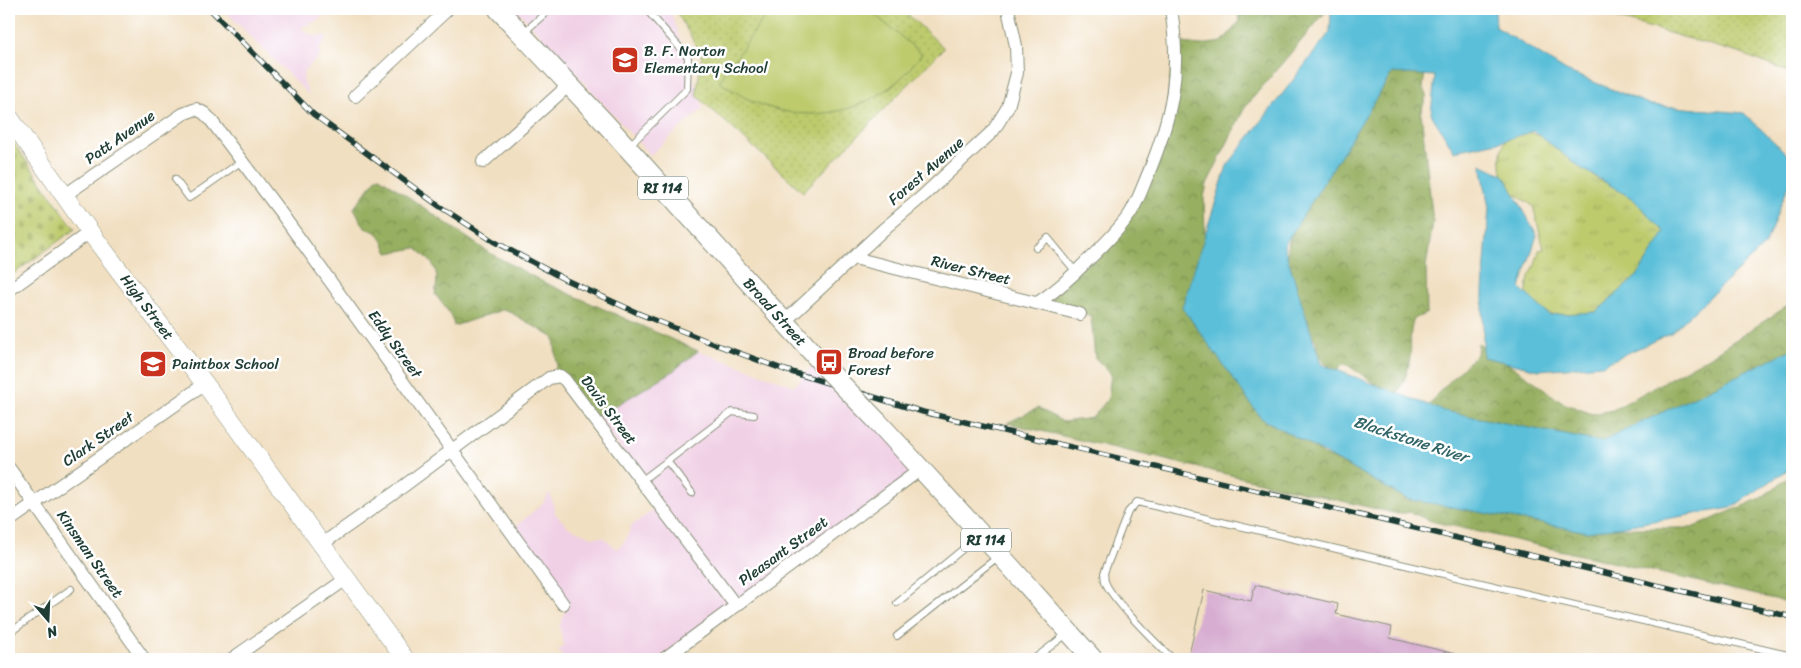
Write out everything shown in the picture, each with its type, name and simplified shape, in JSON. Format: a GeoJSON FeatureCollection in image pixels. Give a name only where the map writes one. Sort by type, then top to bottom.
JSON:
{"type":"FeatureCollection","features":[{"type":"Feature","properties":{"kind":"main road","name":"Broad Street"},"geometry":{"type":"LineString","coordinates":[[503,12],[521,34],[827,369],[981,534],[1093,659]]}},
{"type":"Feature","properties":{"kind":"street"},"geometry":{"type":"LineString","coordinates":[[355,96],[448,9]]}},
{"type":"Feature","properties":{"kind":"street","name":"Forest Avenue"},"geometry":{"type":"LineString","coordinates":[[785,322],[885,228],[978,146],[1001,120],[1008,107],[1017,73],[1016,46],[1008,9]]}},
{"type":"Feature","properties":{"kind":"street"},"geometry":{"type":"LineString","coordinates":[[1037,303],[1062,286],[1101,248],[1130,214],[1137,201],[1163,135],[1172,98],[1175,75],[1175,42],[1171,9]]}},
{"type":"Feature","properties":{"kind":"street"},"geometry":{"type":"LineString","coordinates":[[482,162],[569,85]]}},
{"type":"Feature","properties":{"kind":"street","name":"Eddy Street"},"geometry":{"type":"LineString","coordinates":[[196,109],[204,112],[242,161],[563,604]]}},
{"type":"Feature","properties":{"kind":"street","name":"Patt Avenue"},"geometry":{"type":"LineString","coordinates":[[65,195],[183,114],[196,109]]}},
{"type":"Feature","properties":{"kind":"street","name":"High Street"},"geometry":{"type":"LineString","coordinates":[[9,117],[90,232],[205,384],[406,659]]}},
{"type":"Feature","properties":{"kind":"street"},"geometry":{"type":"LineString","coordinates":[[9,290],[90,232]]}},
{"type":"Feature","properties":{"kind":"street","name":"River Street"},"geometry":{"type":"LineString","coordinates":[[854,258],[1080,314]]}},
{"type":"Feature","properties":{"kind":"street","name":"Davis Street"},"geometry":{"type":"LineString","coordinates":[[322,544],[393,494],[549,378],[560,376],[566,380],[736,606]]}},
{"type":"Feature","properties":{"kind":"street","name":"Clark Street"},"geometry":{"type":"LineString","coordinates":[[9,521],[205,384]]}},
{"type":"Feature","properties":{"kind":"street","name":"Kinsman Street"},"geometry":{"type":"LineString","coordinates":[[9,468],[144,659]]}},
{"type":"Feature","properties":{"kind":"street","name":"Pleasant Street"},"geometry":{"type":"LineString","coordinates":[[664,659],[921,469]]}},
{"type":"Feature","properties":{"kind":"street"},"geometry":{"type":"LineString","coordinates":[[232,659],[346,579]]}},
{"type":"Feature","properties":{"kind":"lane"},"geometry":{"type":"LineString","coordinates":[[521,34],[550,9]]}},
{"type":"Feature","properties":{"kind":"lane"},"geometry":{"type":"LineString","coordinates":[[627,148],[686,89],[688,57],[646,9]]}},
{"type":"Feature","properties":{"kind":"lane"},"geometry":{"type":"LineString","coordinates":[[174,179],[189,198],[242,161]]}},
{"type":"Feature","properties":{"kind":"lane"},"geometry":{"type":"LineString","coordinates":[[1036,248],[1048,238],[1076,272]]}},
{"type":"Feature","properties":{"kind":"lane"},"geometry":{"type":"LineString","coordinates":[[641,481],[732,412],[754,415]]}},
{"type":"Feature","properties":{"kind":"lane"},"geometry":{"type":"LineString","coordinates":[[667,461],[692,493]]}},
{"type":"Feature","properties":{"kind":"lane"},"geometry":{"type":"LineString","coordinates":[[1173,659],[1154,641],[1105,582],[1104,573],[1128,512],[1137,502],[1792,656]]}},
{"type":"Feature","properties":{"kind":"lane"},"geometry":{"type":"LineString","coordinates":[[897,602],[981,534]]}},
{"type":"Feature","properties":{"kind":"lane"},"geometry":{"type":"LineString","coordinates":[[898,636],[1000,555]]}},
{"type":"Feature","properties":{"kind":"lane"},"geometry":{"type":"LineString","coordinates":[[9,633],[71,589]]}},
{"type":"Feature","properties":{"kind":"lane"},"geometry":{"type":"LineString","coordinates":[[1034,659],[1069,632]]}},
{"type":"Feature","properties":{"kind":"shaded area"},"geometry":{"type":"Polygon","coordinates":[[[223,9],[330,9],[318,20],[301,28],[311,36],[327,36],[320,49],[319,57],[304,70],[303,80],[310,96],[223,9]]]}},
{"type":"Feature","properties":{"kind":"shaded area","name":"B. F. Norton Elementary School"},"geometry":{"type":"Polygon","coordinates":[[[501,9],[670,9],[703,108],[650,155],[521,14],[513,21],[501,9]]]}},
{"type":"Feature","properties":{"kind":"shaded area"},"geometry":{"type":"Polygon","coordinates":[[[698,351],[795,386],[819,358],[920,469],[658,659],[564,659],[558,650],[564,645],[559,627],[567,606],[515,527],[543,503],[550,492],[555,513],[568,527],[592,537],[603,537],[617,549],[626,540],[631,526],[660,505],[597,417],[672,372],[698,351]]]}},
{"type":"Feature","properties":{"kind":"green space"},"geometry":{"type":"Polygon","coordinates":[[[675,9],[902,9],[944,48],[803,192],[696,95],[702,56],[675,9]]]}},
{"type":"Feature","properties":{"kind":"green space"},"geometry":{"type":"Polygon","coordinates":[[[770,9],[868,9],[922,54],[902,77],[883,92],[866,102],[848,109],[810,114],[771,108],[748,99],[719,82],[770,9]]]}},
{"type":"Feature","properties":{"kind":"green space"},"geometry":{"type":"Polygon","coordinates":[[[1236,9],[1326,9],[1324,14],[1245,107],[1207,184],[1204,197],[1207,314],[1223,364],[1243,392],[1280,423],[1324,455],[1378,478],[1596,528],[1692,528],[1761,498],[1792,475],[1792,603],[1431,521],[1410,512],[1398,514],[1007,423],[1038,408],[1063,422],[1092,418],[1108,399],[1111,374],[1095,358],[1091,316],[1047,303],[1127,213],[1165,126],[1174,42],[1200,45],[1222,42],[1240,21],[1236,9]]]}},
{"type":"Feature","properties":{"kind":"green space"},"geometry":{"type":"Polygon","coordinates":[[[1585,9],[1792,9],[1792,73],[1739,53],[1585,9]]]}},
{"type":"Feature","properties":{"kind":"green space"},"geometry":{"type":"Polygon","coordinates":[[[1427,49],[1423,89],[1427,94],[1421,112],[1433,222],[1426,267],[1427,313],[1414,319],[1410,338],[1408,368],[1403,383],[1395,397],[1346,364],[1341,365],[1337,371],[1323,362],[1319,356],[1316,340],[1306,331],[1283,286],[1289,242],[1317,170],[1392,68],[1427,49]]]}},
{"type":"Feature","properties":{"kind":"green space"},"geometry":{"type":"Polygon","coordinates":[[[1518,128],[1546,138],[1581,163],[1598,180],[1643,190],[1670,231],[1662,251],[1623,290],[1619,299],[1582,319],[1560,318],[1544,311],[1526,297],[1529,277],[1539,250],[1544,249],[1533,206],[1504,187],[1501,162],[1502,147],[1510,134],[1518,128]]]}},
{"type":"Feature","properties":{"kind":"green space"},"geometry":{"type":"Polygon","coordinates":[[[9,137],[75,229],[9,277],[9,137]]]}},
{"type":"Feature","properties":{"kind":"green space"},"geometry":{"type":"Polygon","coordinates":[[[378,176],[488,252],[543,282],[698,351],[672,372],[597,417],[553,373],[557,365],[554,338],[505,309],[454,326],[451,315],[435,294],[437,279],[432,263],[416,248],[388,253],[380,236],[365,228],[354,208],[378,176]]]}},
{"type":"Feature","properties":{"kind":"green space"},"geometry":{"type":"Polygon","coordinates":[[[1792,303],[1792,361],[1617,452],[1419,414],[1477,354],[1478,343],[1561,402],[1592,414],[1613,410],[1712,355],[1792,303]]]}},
{"type":"Feature","properties":{"kind":"water","name":"Blackstone River"},"geometry":{"type":"Polygon","coordinates":[[[1331,9],[1495,9],[1496,27],[1566,71],[1651,105],[1744,113],[1792,159],[1792,177],[1765,245],[1671,333],[1602,365],[1539,370],[1483,357],[1483,291],[1489,208],[1481,164],[1504,175],[1537,235],[1520,288],[1549,315],[1596,312],[1637,276],[1665,232],[1633,199],[1581,168],[1534,131],[1502,141],[1454,151],[1431,114],[1435,76],[1392,73],[1284,246],[1321,364],[1444,411],[1601,442],[1792,349],[1792,467],[1731,508],[1588,532],[1407,499],[1261,418],[1182,307],[1227,166],[1330,32],[1331,9]]]}},
{"type":"Feature","properties":{"kind":"building"},"geometry":{"type":"Polygon","coordinates":[[[1255,585],[1338,604],[1336,614],[1392,627],[1390,638],[1476,659],[1188,659],[1204,590],[1251,601],[1255,585]]]}},
{"type":"Feature","properties":{"kind":"railway"},"geometry":{"type":"LineString","coordinates":[[210,9],[313,114],[439,206],[493,241],[566,280],[640,314],[717,345],[785,370],[923,412],[1792,617]]}},
{"type":"Feature","properties":{"kind":"place","name":"B. F. Norton Elementary School"},"geometry":{"type":"Point","coordinates":[625,60]}},
{"type":"Feature","properties":{"kind":"place","name":"Broad before Forest"},"geometry":{"type":"Point","coordinates":[829,362]}},
{"type":"Feature","properties":{"kind":"place","name":"Paintbox School"},"geometry":{"type":"Point","coordinates":[153,364]}}]}
